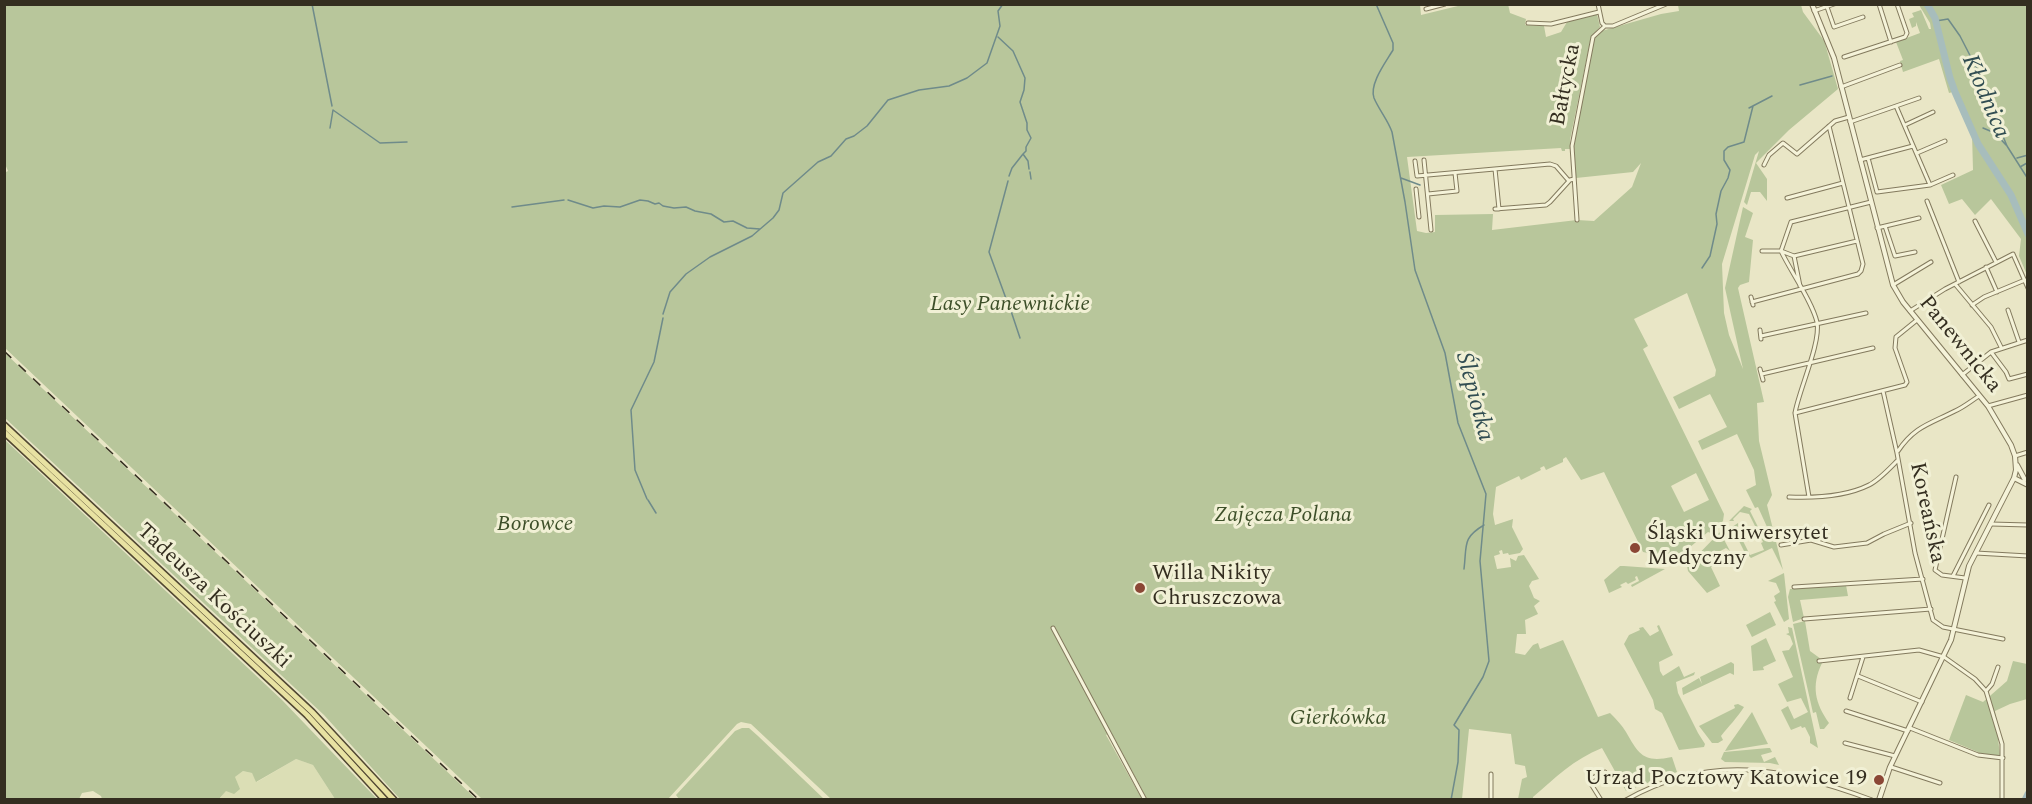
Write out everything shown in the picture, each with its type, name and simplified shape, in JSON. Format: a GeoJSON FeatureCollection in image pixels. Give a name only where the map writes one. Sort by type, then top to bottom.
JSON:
{"type":"FeatureCollection","features":[{"type":"Feature","properties":{"kind":"main road","name":"Tadeusza Kościuszki"},"geometry":{"type":"LineString","coordinates":[[4,425],[312,712],[394,800]]}},
{"type":"Feature","properties":{"kind":"main road","name":"Tadeusza Kościuszki"},"geometry":{"type":"LineString","coordinates":[[4,432],[308,715],[385,800]]}},
{"type":"Feature","properties":{"kind":"street"},"geometry":{"type":"LineString","coordinates":[[1426,9],[1445,4]]}},
{"type":"Feature","properties":{"kind":"street","name":"Bałtycka"},"geometry":{"type":"LineString","coordinates":[[1577,220],[1572,142],[1593,37],[1605,26],[1598,4]]}},
{"type":"Feature","properties":{"kind":"street"},"geometry":{"type":"LineString","coordinates":[[1605,26],[1613,26],[1666,4]]}},
{"type":"Feature","properties":{"kind":"street","name":"Panewnicka"},"geometry":{"type":"LineString","coordinates":[[1812,4],[1832,51],[1893,285],[1917,320],[1988,406],[2004,431],[2016,464],[2015,477],[1965,578],[1954,628],[1944,657],[1890,767],[1879,800]]}},
{"type":"Feature","properties":{"kind":"street"},"geometry":{"type":"LineString","coordinates":[[1814,11],[1834,4]]}},
{"type":"Feature","properties":{"kind":"street"},"geometry":{"type":"LineString","coordinates":[[1879,4],[1892,42]]}},
{"type":"Feature","properties":{"kind":"street"},"geometry":{"type":"LineString","coordinates":[[1844,57],[1905,37],[1907,33],[1898,4]]}},
{"type":"Feature","properties":{"kind":"street"},"geometry":{"type":"LineString","coordinates":[[1827,7],[1834,27],[1863,17]]}},
{"type":"Feature","properties":{"kind":"street"},"geometry":{"type":"LineString","coordinates":[[1528,23],[1551,24],[1599,12]]}},
{"type":"Feature","properties":{"kind":"street"},"geometry":{"type":"LineString","coordinates":[[1841,87],[1900,65]]}},
{"type":"Feature","properties":{"kind":"street"},"geometry":{"type":"LineString","coordinates":[[1764,165],[1769,155],[1783,143],[1797,154],[1835,121],[1850,119],[1919,98]]}},
{"type":"Feature","properties":{"kind":"street"},"geometry":{"type":"LineString","coordinates":[[1896,106],[1930,185]]}},
{"type":"Feature","properties":{"kind":"street"},"geometry":{"type":"LineString","coordinates":[[1905,125],[1933,112]]}},
{"type":"Feature","properties":{"kind":"street"},"geometry":{"type":"LineString","coordinates":[[1751,297],[1752,303],[1862,271],[1863,264],[1829,126]]}},
{"type":"Feature","properties":{"kind":"street"},"geometry":{"type":"LineString","coordinates":[[1917,153],[1945,141]]}},
{"type":"Feature","properties":{"kind":"street"},"geometry":{"type":"LineString","coordinates":[[1860,160],[1914,146]]}},
{"type":"Feature","properties":{"kind":"street"},"geometry":{"type":"LineString","coordinates":[[1869,158],[1877,192],[1930,185],[1953,176]]}},
{"type":"Feature","properties":{"kind":"street"},"geometry":{"type":"LineString","coordinates":[[1424,160],[1431,230]]}},
{"type":"Feature","properties":{"kind":"street"},"geometry":{"type":"LineString","coordinates":[[1415,161],[1417,176],[1554,165],[1569,181]]}},
{"type":"Feature","properties":{"kind":"street"},"geometry":{"type":"LineString","coordinates":[[1495,169],[1497,209],[1546,205],[1569,181],[1574,179]]}},
{"type":"Feature","properties":{"kind":"street"},"geometry":{"type":"LineString","coordinates":[[1428,194],[1457,191],[1455,173]]}},
{"type":"Feature","properties":{"kind":"street"},"geometry":{"type":"LineString","coordinates":[[1787,198],[1843,183]]}},
{"type":"Feature","properties":{"kind":"street"},"geometry":{"type":"LineString","coordinates":[[1416,189],[1419,217]]}},
{"type":"Feature","properties":{"kind":"street"},"geometry":{"type":"LineString","coordinates":[[1927,201],[1957,283],[1991,327],[2001,347]]}},
{"type":"Feature","properties":{"kind":"street"},"geometry":{"type":"LineString","coordinates":[[1809,497],[1795,413],[1815,344],[1817,323],[1781,251],[1791,222],[1871,202]]}},
{"type":"Feature","properties":{"kind":"street"},"geometry":{"type":"LineString","coordinates":[[1419,211],[1429,210]]}},
{"type":"Feature","properties":{"kind":"street"},"geometry":{"type":"LineString","coordinates":[[1877,228],[1919,218]]}},
{"type":"Feature","properties":{"kind":"street"},"geometry":{"type":"LineString","coordinates":[[1975,221],[1996,262]]}},
{"type":"Feature","properties":{"kind":"street"},"geometry":{"type":"LineString","coordinates":[[1885,226],[1893,255],[1915,252]]}},
{"type":"Feature","properties":{"kind":"street"},"geometry":{"type":"LineString","coordinates":[[1762,251],[1781,251],[1794,256],[1857,241]]}},
{"type":"Feature","properties":{"kind":"street"},"geometry":{"type":"LineString","coordinates":[[1910,310],[2013,254],[2028,288]]}},
{"type":"Feature","properties":{"kind":"street"},"geometry":{"type":"LineString","coordinates":[[1794,256],[1800,288]]}},
{"type":"Feature","properties":{"kind":"street","name":"Panewnicka"},"geometry":{"type":"LineString","coordinates":[[1893,285],[1931,262]]}},
{"type":"Feature","properties":{"kind":"street"},"geometry":{"type":"LineString","coordinates":[[1986,267],[1996,292]]}},
{"type":"Feature","properties":{"kind":"street"},"geometry":{"type":"LineString","coordinates":[[1972,305],[1984,297],[2025,280]]}},
{"type":"Feature","properties":{"kind":"street"},"geometry":{"type":"LineString","coordinates":[[2008,310],[2019,342]]}},
{"type":"Feature","properties":{"kind":"street"},"geometry":{"type":"LineString","coordinates":[[1760,330],[1761,337],[1866,313]]}},
{"type":"Feature","properties":{"kind":"street"},"geometry":{"type":"LineString","coordinates":[[1795,413],[1905,385],[1907,382],[1895,348],[1896,337],[1917,320]]}},
{"type":"Feature","properties":{"kind":"street"},"geometry":{"type":"LineString","coordinates":[[1962,375],[1991,352],[2028,340]]}},
{"type":"Feature","properties":{"kind":"street"},"geometry":{"type":"LineString","coordinates":[[1762,374],[1873,348]]}},
{"type":"Feature","properties":{"kind":"street"},"geometry":{"type":"LineString","coordinates":[[1991,352],[2009,379],[2028,374]]}},
{"type":"Feature","properties":{"kind":"street"},"geometry":{"type":"LineString","coordinates":[[1760,369],[1763,380]]}},
{"type":"Feature","properties":{"kind":"street","name":"Koreańska"},"geometry":{"type":"LineString","coordinates":[[1883,391],[1898,453],[1915,553],[1931,609]]}},
{"type":"Feature","properties":{"kind":"street"},"geometry":{"type":"LineString","coordinates":[[1988,406],[2028,395]]}},
{"type":"Feature","properties":{"kind":"street"},"geometry":{"type":"LineString","coordinates":[[1898,453],[1910,435],[1919,428],[1958,410],[1979,396]]}},
{"type":"Feature","properties":{"kind":"street"},"geometry":{"type":"LineString","coordinates":[[2015,456],[2028,452]]}},
{"type":"Feature","properties":{"kind":"street"},"geometry":{"type":"LineString","coordinates":[[1789,497],[1841,495],[1869,485],[1898,460]]}},
{"type":"Feature","properties":{"kind":"street"},"geometry":{"type":"LineString","coordinates":[[2016,464],[2025,482]]}},
{"type":"Feature","properties":{"kind":"street"},"geometry":{"type":"LineString","coordinates":[[1956,477],[1935,570],[1941,575],[1965,578]]}},
{"type":"Feature","properties":{"kind":"street"},"geometry":{"type":"LineString","coordinates":[[2015,477],[2025,482]]}},
{"type":"Feature","properties":{"kind":"street"},"geometry":{"type":"LineString","coordinates":[[2010,487],[2025,482]]}},
{"type":"Feature","properties":{"kind":"street"},"geometry":{"type":"LineString","coordinates":[[1953,576],[1989,505]]}},
{"type":"Feature","properties":{"kind":"street"},"geometry":{"type":"LineString","coordinates":[[1782,545],[1811,540],[1834,547],[1868,543],[1911,523]]}},
{"type":"Feature","properties":{"kind":"street"},"geometry":{"type":"LineString","coordinates":[[1991,524],[2028,525]]}},
{"type":"Feature","properties":{"kind":"street"},"geometry":{"type":"LineString","coordinates":[[1974,536],[1982,540]]}},
{"type":"Feature","properties":{"kind":"street"},"geometry":{"type":"LineString","coordinates":[[1976,553],[2028,556]]}},
{"type":"Feature","properties":{"kind":"street"},"geometry":{"type":"LineString","coordinates":[[1794,587],[1923,579]]}},
{"type":"Feature","properties":{"kind":"street"},"geometry":{"type":"LineString","coordinates":[[1804,619],[1931,609],[1936,623],[1943,627],[2003,639]]}},
{"type":"Feature","properties":{"kind":"street"},"geometry":{"type":"LineString","coordinates":[[1053,628],[1145,800]]}},
{"type":"Feature","properties":{"kind":"street"},"geometry":{"type":"LineString","coordinates":[[1819,661],[1920,650],[1944,657],[1975,679],[1986,691],[2002,744],[2002,800]]}},
{"type":"Feature","properties":{"kind":"street"},"geometry":{"type":"LineString","coordinates":[[1850,698],[1863,657]]}},
{"type":"Feature","properties":{"kind":"street"},"geometry":{"type":"LineString","coordinates":[[1986,691],[1992,684],[1998,667]]}},
{"type":"Feature","properties":{"kind":"street"},"geometry":{"type":"LineString","coordinates":[[1858,676],[1922,702]]}},
{"type":"Feature","properties":{"kind":"street"},"geometry":{"type":"LineString","coordinates":[[1846,711],[1909,729],[1978,755],[2003,758]]}},
{"type":"Feature","properties":{"kind":"street"},"geometry":{"type":"LineString","coordinates":[[1845,743],[1896,756]]}},
{"type":"Feature","properties":{"kind":"street"},"geometry":{"type":"LineString","coordinates":[[1890,767],[1940,783]]}},
{"type":"Feature","properties":{"kind":"street"},"geometry":{"type":"LineString","coordinates":[[1626,800],[1651,787],[1676,779],[1739,769],[1803,777],[1872,800]]}},
{"type":"Feature","properties":{"kind":"street"},"geometry":{"type":"LineString","coordinates":[[1601,800],[1590,779],[1605,772]]}},
{"type":"Feature","properties":{"kind":"street"},"geometry":{"type":"LineString","coordinates":[[1491,774],[1491,800]]}},
{"type":"Feature","properties":{"kind":"green space","name":"Lasy Panewnickie"},"geometry":{"type":"Polygon","coordinates":[[[5,4],[1420,4],[1421,15],[1462,5],[1508,4],[1510,13],[1526,19],[1525,25],[1544,26],[1546,37],[1561,32],[1567,22],[1597,14],[1600,27],[1591,37],[1570,149],[1407,157],[1417,231],[1426,233],[1435,232],[1435,215],[1493,214],[1492,230],[1577,220],[1594,221],[1632,187],[1641,163],[1633,172],[1576,178],[1574,146],[1594,38],[1598,32],[1679,11],[1678,5],[1801,5],[1803,12],[1824,41],[1838,89],[1789,130],[1756,163],[1767,179],[1767,201],[1760,192],[1751,192],[1747,205],[1744,202],[1759,151],[1755,155],[1722,264],[1724,313],[1729,335],[1743,369],[1725,288],[1743,207],[1753,213],[1745,237],[1753,240],[1749,282],[1738,288],[1764,402],[1757,403],[1759,441],[1772,495],[1767,505],[1783,570],[1772,548],[1751,558],[1744,551],[1732,527],[1738,523],[1738,531],[1750,555],[1764,550],[1761,543],[1763,542],[1749,514],[1740,512],[1733,519],[1734,521],[1729,521],[1744,506],[1752,509],[1750,511],[1765,541],[1772,538],[1758,507],[1755,508],[1746,490],[1756,485],[1754,470],[1737,434],[1702,450],[1698,441],[1727,427],[1710,394],[1679,409],[1673,397],[1715,376],[1716,370],[1687,293],[1634,319],[1648,346],[1643,349],[1724,514],[1723,521],[1711,533],[1708,532],[1683,553],[1670,560],[1643,552],[1604,472],[1581,480],[1566,457],[1563,462],[1546,470],[1544,466],[1540,468],[1541,470],[1521,480],[1519,476],[1496,487],[1493,514],[1495,525],[1513,519],[1512,527],[1523,549],[1520,553],[1509,555],[1508,553],[1503,554],[1502,550],[1499,551],[1500,554],[1494,556],[1497,569],[1511,567],[1510,558],[1516,561],[1518,556],[1524,555],[1539,579],[1532,581],[1529,586],[1534,598],[1540,601],[1534,606],[1538,614],[1525,620],[1526,634],[1517,634],[1515,653],[1525,655],[1533,645],[1538,643],[1540,649],[1563,640],[1598,717],[1610,713],[1623,727],[1639,752],[1655,759],[1672,757],[1677,772],[1626,791],[1602,748],[1565,770],[1533,797],[1533,800],[1518,799],[1522,779],[1527,777],[1525,766],[1515,764],[1511,734],[1469,729],[1462,799],[1147,799],[1111,732],[1106,735],[1142,799],[831,799],[751,724],[741,722],[668,799],[482,799],[5,348],[4,173],[8,171],[5,164],[5,4]],[[1696,473],[1671,486],[1684,512],[1709,500],[1696,473]]]}},
{"type":"Feature","properties":{"kind":"green space"},"geometry":{"type":"Polygon","coordinates":[[[1919,5],[1926,5],[1934,17],[1954,91],[1978,144],[2010,195],[2027,236],[2027,275],[2019,256],[2021,239],[1991,199],[1975,215],[1962,199],[1949,204],[1941,185],[1973,170],[1972,134],[1953,92],[1949,93],[1939,59],[1903,72],[1900,61],[1903,60],[1896,42],[1920,33],[1916,22],[1916,26],[1912,28],[1909,19],[1914,17],[1912,13],[1921,10],[1931,29],[1919,5]]]}},
{"type":"Feature","properties":{"kind":"green space"},"geometry":{"type":"Polygon","coordinates":[[[1928,5],[2027,5],[2027,231],[2012,195],[1979,143],[1956,91],[1950,77],[1936,19],[1928,5]]]}},
{"type":"Feature","properties":{"kind":"green space"},"geometry":{"type":"Polygon","coordinates":[[[5,353],[476,799],[400,799],[324,715],[5,418],[5,353]]]}},
{"type":"Feature","properties":{"kind":"green space"},"geometry":{"type":"Polygon","coordinates":[[[5,440],[282,700],[377,799],[335,799],[313,765],[296,759],[256,782],[252,773],[243,771],[235,777],[240,789],[234,794],[226,791],[219,799],[102,799],[93,791],[82,793],[79,799],[5,799],[5,440]]]}},
{"type":"Feature","properties":{"kind":"green space"},"geometry":{"type":"Polygon","coordinates":[[[1720,532],[1730,551],[1726,548],[1709,557],[1720,586],[1707,593],[1688,571],[1687,566],[1720,532]]]}},
{"type":"Feature","properties":{"kind":"green space"},"geometry":{"type":"Polygon","coordinates":[[[1620,566],[1665,569],[1632,587],[1631,585],[1639,581],[1637,576],[1636,580],[1628,584],[1626,582],[1620,585],[1622,587],[1609,593],[1604,580],[1620,566]]]}},
{"type":"Feature","properties":{"kind":"green space"},"geometry":{"type":"Polygon","coordinates":[[[1784,573],[1789,619],[1784,622],[1774,602],[1776,601],[1774,596],[1780,592],[1776,583],[1768,581],[1784,573]]]}},
{"type":"Feature","properties":{"kind":"green space"},"geometry":{"type":"Polygon","coordinates":[[[1846,585],[1848,596],[1800,600],[1804,618],[1793,622],[1788,597],[1790,589],[1846,585]]]}},
{"type":"Feature","properties":{"kind":"green space"},"geometry":{"type":"Polygon","coordinates":[[[1770,612],[1776,625],[1752,637],[1746,625],[1770,612]]]}},
{"type":"Feature","properties":{"kind":"green space"},"geometry":{"type":"Polygon","coordinates":[[[1805,621],[1810,651],[1821,659],[1822,663],[1816,679],[1816,694],[1820,708],[1829,723],[1824,729],[1820,729],[1816,712],[1813,713],[1793,624],[1805,621]]]}},
{"type":"Feature","properties":{"kind":"green space"},"geometry":{"type":"Polygon","coordinates":[[[1659,625],[1673,655],[1659,662],[1663,676],[1679,666],[1684,677],[1695,672],[1694,675],[1676,682],[1678,693],[1705,744],[1704,747],[1679,750],[1662,713],[1655,709],[1653,700],[1624,644],[1629,635],[1640,630],[1639,628],[1643,627],[1650,636],[1659,631],[1657,626],[1659,625]]]}},
{"type":"Feature","properties":{"kind":"green space"},"geometry":{"type":"Polygon","coordinates":[[[1788,627],[1792,628],[1818,748],[1810,743],[1805,727],[1801,726],[1791,730],[1781,710],[1788,706],[1794,719],[1808,712],[1801,698],[1787,702],[1778,684],[1793,677],[1782,651],[1789,650],[1793,644],[1790,636],[1786,634],[1789,633],[1788,627]]]}},
{"type":"Feature","properties":{"kind":"green space"},"geometry":{"type":"Polygon","coordinates":[[[1766,638],[1776,661],[1763,667],[1764,670],[1753,671],[1751,646],[1766,638]]]}},
{"type":"Feature","properties":{"kind":"green space"},"geometry":{"type":"Polygon","coordinates":[[[2013,661],[2027,664],[2027,699],[1995,711],[2000,756],[1980,753],[1949,740],[1966,695],[1983,702],[2007,681],[2013,661]]]}},
{"type":"Feature","properties":{"kind":"green space"},"geometry":{"type":"Polygon","coordinates":[[[1731,662],[1734,664],[1734,675],[1730,673],[1683,695],[1682,688],[1699,678],[1702,684],[1700,677],[1731,662]]]}},
{"type":"Feature","properties":{"kind":"green space"},"geometry":{"type":"Polygon","coordinates":[[[1734,705],[1744,707],[1721,736],[1723,740],[1712,743],[1699,726],[1735,708],[1734,705]]]}},
{"type":"Feature","properties":{"kind":"green space"},"geometry":{"type":"Polygon","coordinates":[[[1752,712],[1768,744],[1725,751],[1728,746],[1752,712]]]}},
{"type":"Feature","properties":{"kind":"green space"},"geometry":{"type":"Polygon","coordinates":[[[749,728],[824,799],[679,799],[676,795],[735,731],[749,728]]]}},
{"type":"Feature","properties":{"kind":"green space"},"geometry":{"type":"Polygon","coordinates":[[[1770,748],[1772,752],[1761,755],[1764,762],[1775,757],[1779,765],[1725,762],[1721,759],[1724,752],[1770,748]]]}},
{"type":"Feature","properties":{"kind":"green space"},"geometry":{"type":"Polygon","coordinates":[[[296,759],[313,765],[335,799],[219,800],[235,777],[243,771],[252,773],[257,782],[296,759]]]}},
{"type":"Feature","properties":{"kind":"waterway"},"geometry":{"type":"LineString","coordinates":[[312,4],[332,106]]}},
{"type":"Feature","properties":{"kind":"waterway"},"geometry":{"type":"LineString","coordinates":[[663,314],[670,292],[686,274],[710,257],[752,236],[773,218],[779,210],[783,193],[818,162],[831,156],[846,139],[867,126],[888,100],[919,90],[949,86],[967,78],[987,63],[1000,26],[998,11],[1003,4]]}},
{"type":"Feature","properties":{"kind":"waterway","name":"Ślepiotka"},"geometry":{"type":"LineString","coordinates":[[1376,4],[1393,43],[1393,50],[1376,80],[1374,98],[1392,132],[1415,270],[1445,353],[1458,423],[1486,494],[1480,561],[1489,661],[1483,677],[1454,725],[1459,730],[1458,762],[1451,800]]}},
{"type":"Feature","properties":{"kind":"waterway","name":"Kłodnica"},"geometry":{"type":"LineString","coordinates":[[1927,4],[1935,18],[1955,92],[1978,144],[2011,195],[2028,234]]}},
{"type":"Feature","properties":{"kind":"waterway"},"geometry":{"type":"LineString","coordinates":[[1936,21],[1948,19],[1960,36],[1993,104],[2007,146],[2028,179]]}},
{"type":"Feature","properties":{"kind":"waterway"},"geometry":{"type":"LineString","coordinates":[[998,37],[1013,51],[1025,78],[1020,102],[1031,138],[1023,154],[1028,161],[1029,169]]}},
{"type":"Feature","properties":{"kind":"waterway"},"geometry":{"type":"LineString","coordinates":[[1800,85],[1832,76]]}},
{"type":"Feature","properties":{"kind":"waterway"},"geometry":{"type":"LineString","coordinates":[[1749,108],[1772,96]]}},
{"type":"Feature","properties":{"kind":"waterway"},"geometry":{"type":"LineString","coordinates":[[1702,268],[1710,256],[1721,191],[1730,170],[1724,160],[1724,151],[1728,147],[1744,142],[1753,106]]}},
{"type":"Feature","properties":{"kind":"waterway"},"geometry":{"type":"LineString","coordinates":[[330,128],[333,110],[380,143],[407,142]]}},
{"type":"Feature","properties":{"kind":"waterway"},"geometry":{"type":"LineString","coordinates":[[1983,128],[1995,133],[2006,145]]}},
{"type":"Feature","properties":{"kind":"waterway"},"geometry":{"type":"LineString","coordinates":[[1009,176],[1023,154]]}},
{"type":"Feature","properties":{"kind":"waterway"},"geometry":{"type":"LineString","coordinates":[[2017,158],[2028,155]]}},
{"type":"Feature","properties":{"kind":"waterway"},"geometry":{"type":"LineString","coordinates":[[2020,167],[2027,163]]}},
{"type":"Feature","properties":{"kind":"waterway"},"geometry":{"type":"LineString","coordinates":[[1030,172],[1031,179]]}},
{"type":"Feature","properties":{"kind":"waterway"},"geometry":{"type":"LineString","coordinates":[[1401,178],[1420,185]]}},
{"type":"Feature","properties":{"kind":"waterway"},"geometry":{"type":"LineString","coordinates":[[1008,181],[989,252],[1008,304]]}},
{"type":"Feature","properties":{"kind":"waterway"},"geometry":{"type":"LineString","coordinates":[[512,207],[564,200]]}},
{"type":"Feature","properties":{"kind":"waterway"},"geometry":{"type":"LineString","coordinates":[[568,200],[593,208],[620,207],[640,200],[648,201],[674,208],[686,207],[711,214],[724,222],[733,221],[747,228],[760,229]]}},
{"type":"Feature","properties":{"kind":"waterway"},"geometry":{"type":"LineString","coordinates":[[1010,308],[1020,338]]}},
{"type":"Feature","properties":{"kind":"waterway"},"geometry":{"type":"LineString","coordinates":[[647,499],[635,470],[631,410],[654,362],[663,318]]}},
{"type":"Feature","properties":{"kind":"waterway"},"geometry":{"type":"LineString","coordinates":[[648,500],[656,513]]}},
{"type":"Feature","properties":{"kind":"waterway"},"geometry":{"type":"LineString","coordinates":[[1464,569],[1469,538],[1484,525]]}},
{"type":"Feature","properties":{"kind":"waterway","name":"Kłodnica"},"geometry":{"type":"LineString","coordinates":[[2025,800],[2028,794]]}},
{"type":"Feature","properties":{"kind":"railway"},"geometry":{"type":"LineString","coordinates":[[4,351],[479,800]]}},
{"type":"Feature","properties":{"kind":"place","name":"Śląski Uniwersytet Medyczny"},"geometry":{"type":"Point","coordinates":[1635,548]}},
{"type":"Feature","properties":{"kind":"place","name":"Willa Nikity Chruszczowa"},"geometry":{"type":"Point","coordinates":[1140,588]}},
{"type":"Feature","properties":{"kind":"place","name":"Urząd Pocztowy Katowice 19"},"geometry":{"type":"Point","coordinates":[1879,780]}},
{"type":"Feature","properties":{"kind":"park label","name":"Zajęcza Polana"},"geometry":{"type":"Point","coordinates":[1283,517]}},
{"type":"Feature","properties":{"kind":"park label","name":"Borowce"},"geometry":{"type":"Point","coordinates":[535,526]}},
{"type":"Feature","properties":{"kind":"park label","name":"Gierkówka"},"geometry":{"type":"Point","coordinates":[1338,720]}}]}
